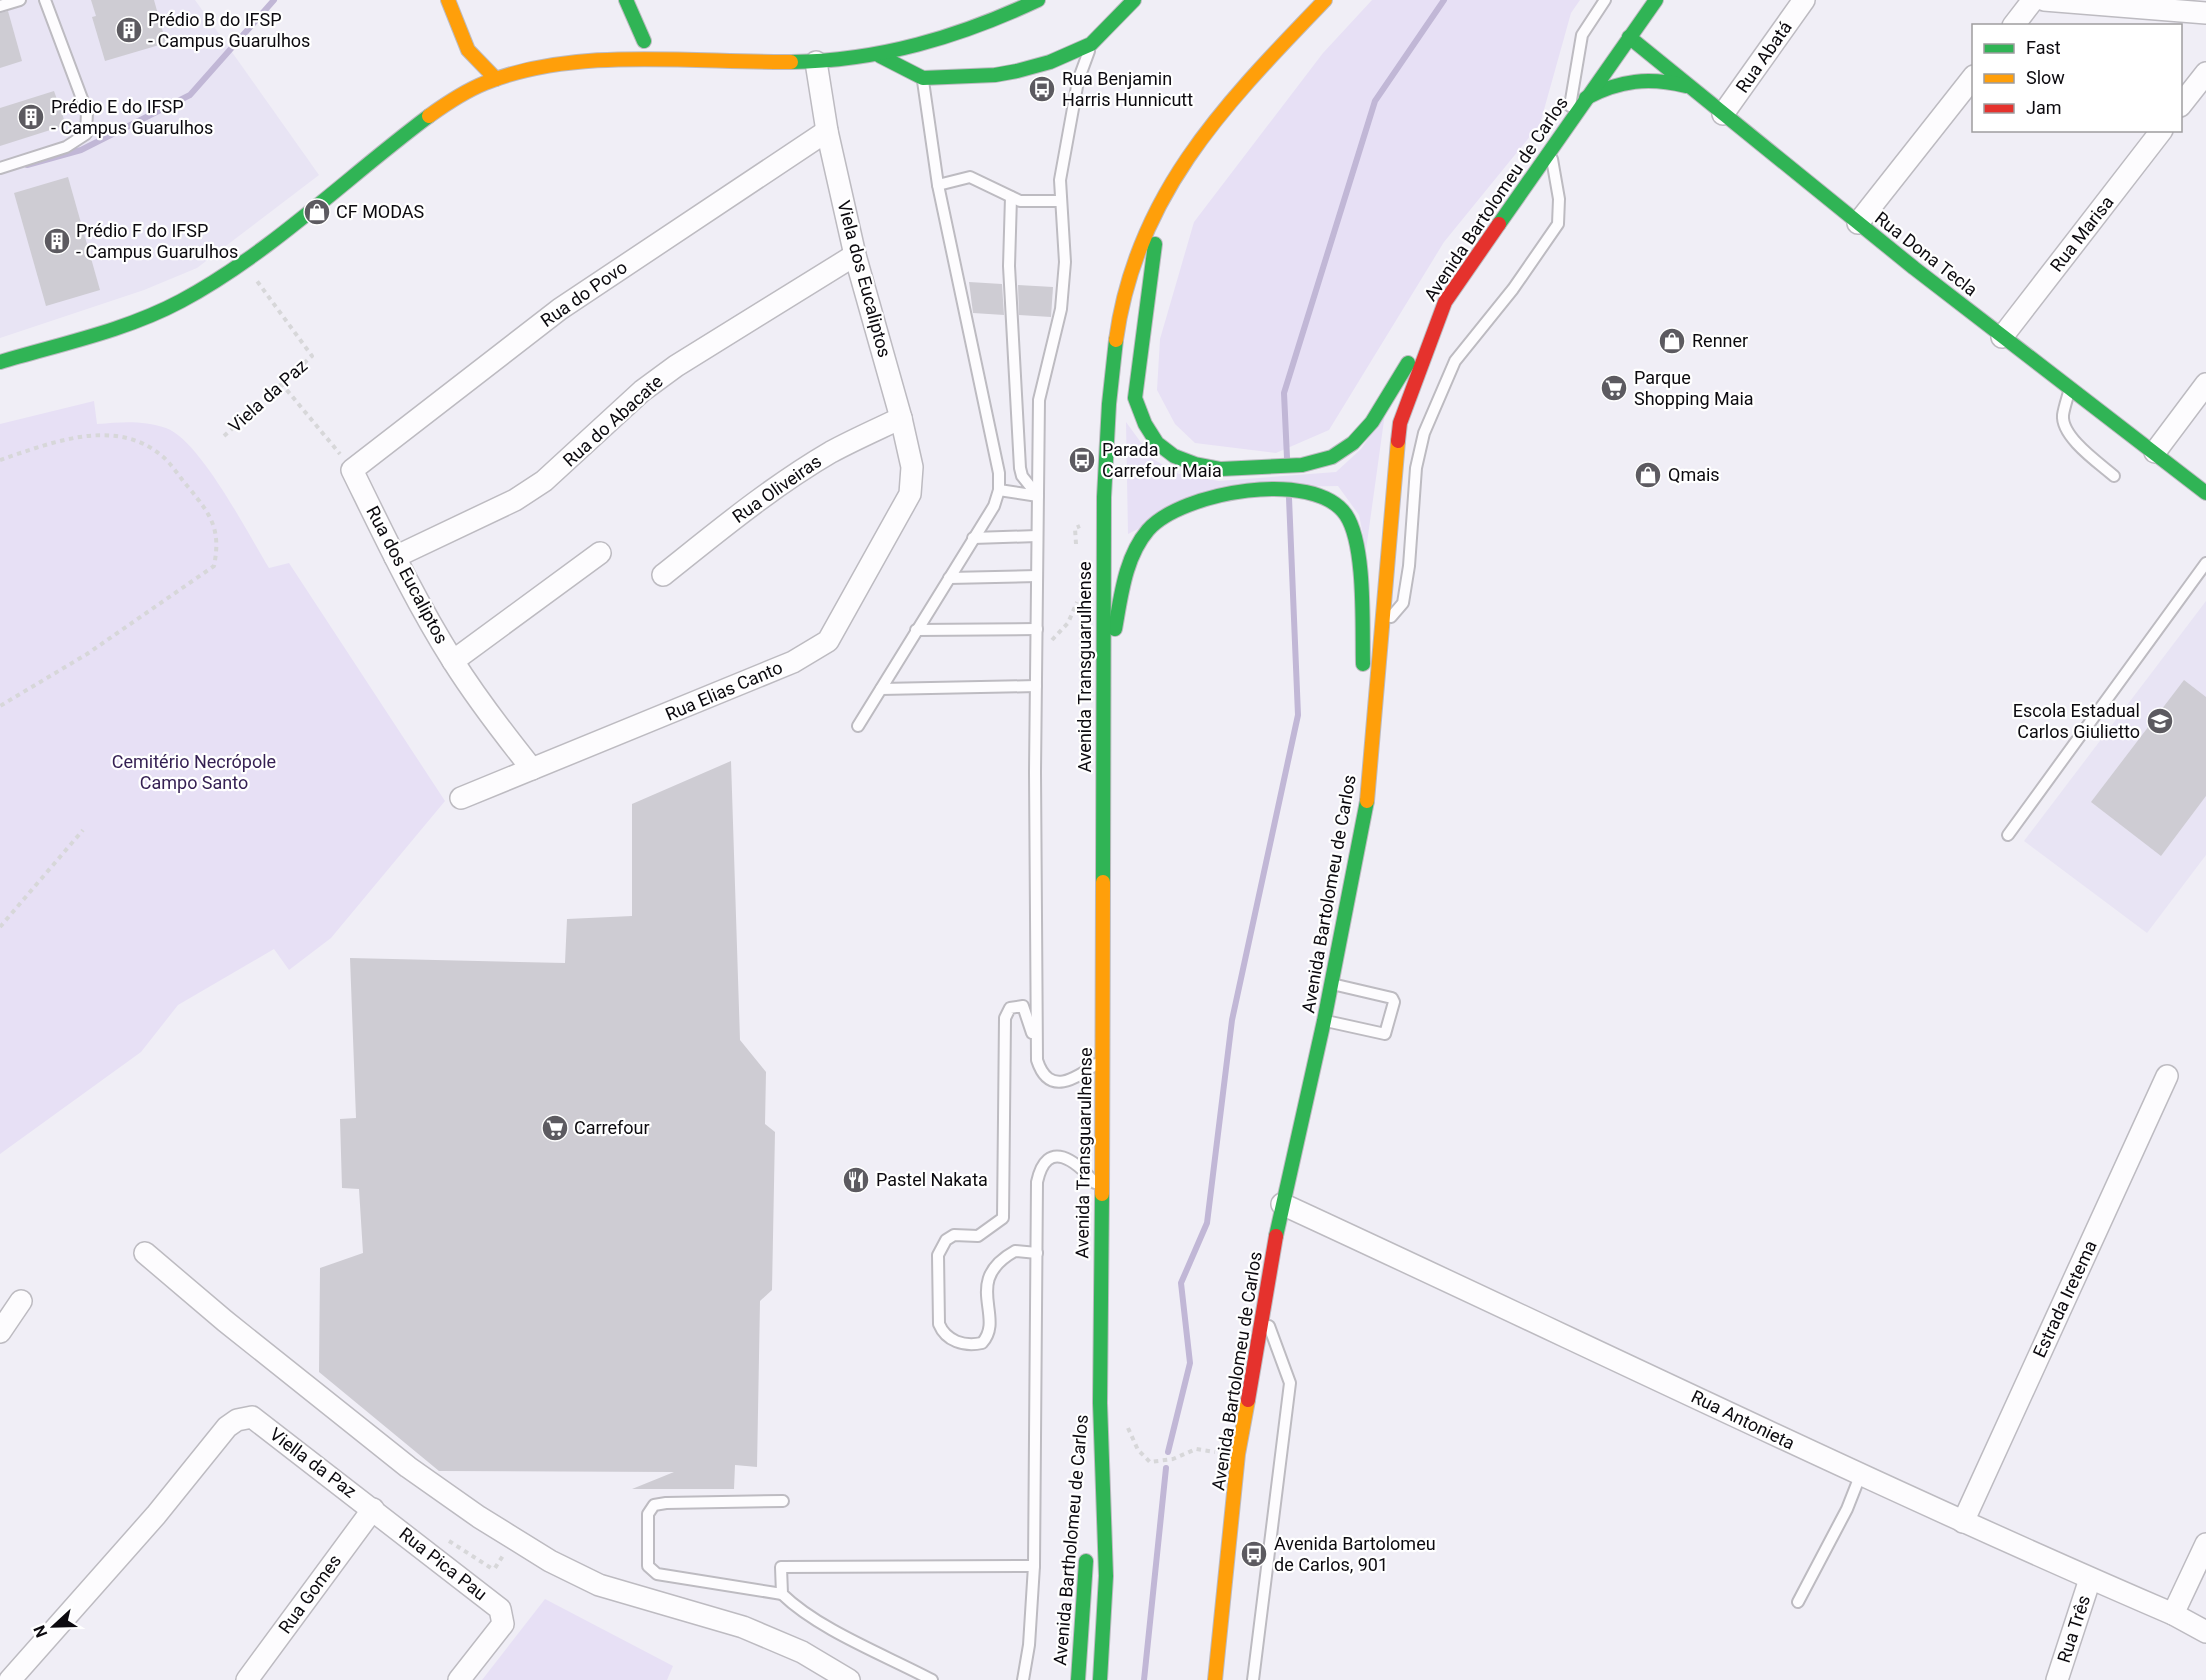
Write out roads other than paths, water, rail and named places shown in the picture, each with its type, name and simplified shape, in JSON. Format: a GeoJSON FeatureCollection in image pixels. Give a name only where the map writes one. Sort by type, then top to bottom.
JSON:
{"type":"FeatureCollection","features":[{"type":"Feature","properties":{"kind":"main road"},"geometry":{"type":"LineString","coordinates":[[447,103],[468,72],[468,50],[448,0]]}},
{"type":"Feature","properties":{"kind":"main road"},"geometry":{"type":"LineString","coordinates":[[626,0],[644,41],[663,53],[679,58]]}},
{"type":"Feature","properties":{"kind":"main road"},"geometry":{"type":"LineString","coordinates":[[923,78],[934,57],[996,20],[1038,0]]}},
{"type":"Feature","properties":{"kind":"main road"},"geometry":{"type":"LineString","coordinates":[[880,56],[923,78],[995,75],[1017,71],[1050,62],[1091,44],[1134,0]]}},
{"type":"Feature","properties":{"kind":"main road"},"geometry":{"type":"LineString","coordinates":[[1288,39],[1307,0]]}},
{"type":"Feature","properties":{"kind":"main road","name":"Avenida Transguarulhense"},"geometry":{"type":"LineString","coordinates":[[1100,1403],[1103,1059],[1103,530],[1110,375],[1121,310],[1137,248],[1161,194],[1201,135],[1325,0]]}},
{"type":"Feature","properties":{"kind":"main road","name":"Avenida Bartolomeu de Carlos"},"geometry":{"type":"LineString","coordinates":[[1215,1680],[1238,1454],[1282,1204],[1324,1021],[1368,795],[1400,423],[1445,302],[1656,0]]}},
{"type":"Feature","properties":{"kind":"main road"},"geometry":{"type":"LineString","coordinates":[[1091,44],[1101,15]]}},
{"type":"Feature","properties":{"kind":"main road"},"geometry":{"type":"LineString","coordinates":[[0,362],[153,315],[202,289],[447,103],[496,79],[557,66],[623,60],[679,58],[816,62],[880,56],[996,20]]}},
{"type":"Feature","properties":{"kind":"main road","name":"Rua Dona Tecla"},"geometry":{"type":"LineString","coordinates":[[1629,37],[2002,337],[2206,493]]}},
{"type":"Feature","properties":{"kind":"main road"},"geometry":{"type":"LineString","coordinates":[[623,60],[640,49],[644,41]]}},
{"type":"Feature","properties":{"kind":"main road"},"geometry":{"type":"LineString","coordinates":[[468,50],[496,79]]}},
{"type":"Feature","properties":{"kind":"main road"},"geometry":{"type":"LineString","coordinates":[[1586,98],[1601,89],[1632,79],[1649,78],[1689,86]]}},
{"type":"Feature","properties":{"kind":"main road"},"geometry":{"type":"LineString","coordinates":[[1161,194],[1135,398],[1145,424],[1157,442],[1174,456],[1195,464],[1221,469],[1302,465],[1332,457],[1353,443],[1372,422],[1445,302]]}},
{"type":"Feature","properties":{"kind":"main road"},"geometry":{"type":"LineString","coordinates":[[1103,728],[1116,621],[1135,551],[1142,538],[1162,517],[1193,501],[1232,493],[1284,492],[1322,495],[1337,505],[1348,518],[1357,555],[1368,795]]}},
{"type":"Feature","properties":{"kind":"main road"},"geometry":{"type":"LineString","coordinates":[[1100,1403],[1105,1540],[1100,1680]]}},
{"type":"Feature","properties":{"kind":"main road","name":"Avenida Bartholomeu de Carlos"},"geometry":{"type":"LineString","coordinates":[[1090,1503],[1100,1403]]}},
{"type":"Feature","properties":{"kind":"main road","name":"Avenida Bartholomeu de Carlos"},"geometry":{"type":"LineString","coordinates":[[1078,1680],[1086,1549]]}},
{"type":"Feature","properties":{"kind":"street","name":"Rua Abatá"},"geometry":{"type":"LineString","coordinates":[[1724,114],[1804,0]]}},
{"type":"Feature","properties":{"kind":"street"},"geometry":{"type":"LineString","coordinates":[[2015,24],[2033,0]]}},
{"type":"Feature","properties":{"kind":"street"},"geometry":{"type":"LineString","coordinates":[[2044,0],[2206,13]]}},
{"type":"Feature","properties":{"kind":"street","name":"Viela dos Eucaliptos"},"geometry":{"type":"LineString","coordinates":[[816,62],[827,131],[855,255],[901,418],[912,467],[910,494]]}},
{"type":"Feature","properties":{"kind":"street"},"geometry":{"type":"LineString","coordinates":[[2182,105],[2206,73]]}},
{"type":"Feature","properties":{"kind":"street"},"geometry":{"type":"LineString","coordinates":[[1858,223],[1972,79]]}},
{"type":"Feature","properties":{"kind":"street","name":"Rua do Povo"},"geometry":{"type":"LineString","coordinates":[[352,471],[560,309],[827,131]]}},
{"type":"Feature","properties":{"kind":"street","name":"Rua Marisa"},"geometry":{"type":"LineString","coordinates":[[2002,337],[2160,132]]}},
{"type":"Feature","properties":{"kind":"street","name":"Rua do Abacate"},"geometry":{"type":"LineString","coordinates":[[395,557],[515,500],[544,481],[642,391],[676,366],[855,255]]}},
{"type":"Feature","properties":{"kind":"street"},"geometry":{"type":"LineString","coordinates":[[2155,452],[2206,384]]}},
{"type":"Feature","properties":{"kind":"street","name":"Rua Oliveiras"},"geometry":{"type":"LineString","coordinates":[[663,574],[795,474],[832,452],[901,418]]}},
{"type":"Feature","properties":{"kind":"street","name":"Rua dos Eucaliptos"},"geometry":{"type":"LineString","coordinates":[[352,471],[395,557],[453,661],[496,725],[531,769]]}},
{"type":"Feature","properties":{"kind":"street","name":"Rua Elias Canto"},"geometry":{"type":"LineString","coordinates":[[461,798],[793,662],[828,641],[910,494]]}},
{"type":"Feature","properties":{"kind":"street"},"geometry":{"type":"LineString","coordinates":[[453,661],[600,553]]}},
{"type":"Feature","properties":{"kind":"street","name":"Estrada Iretema"},"geometry":{"type":"LineString","coordinates":[[1964,1522],[2167,1076]]}},
{"type":"Feature","properties":{"kind":"street","name":"Rua Antonieta"},"geometry":{"type":"LineString","coordinates":[[1282,1204],[1558,1331],[1860,1476],[2173,1614],[2206,1632]]}},
{"type":"Feature","properties":{"kind":"street"},"geometry":{"type":"LineString","coordinates":[[145,1253],[225,1321],[408,1467],[550,1561],[599,1585],[743,1628],[802,1652],[849,1680]]}},
{"type":"Feature","properties":{"kind":"street"},"geometry":{"type":"LineString","coordinates":[[0,1332],[21,1301]]}},
{"type":"Feature","properties":{"kind":"street","name":"Viella da Paz"},"geometry":{"type":"LineString","coordinates":[[10,1680],[156,1515],[227,1426],[237,1420],[252,1417],[373,1509]]}},
{"type":"Feature","properties":{"kind":"street","name":"Rua Pica Pau"},"geometry":{"type":"LineString","coordinates":[[373,1509],[500,1609],[503,1624],[459,1680]]}},
{"type":"Feature","properties":{"kind":"street","name":"Rua Gomes"},"geometry":{"type":"LineString","coordinates":[[247,1680],[373,1509]]}},
{"type":"Feature","properties":{"kind":"street"},"geometry":{"type":"LineString","coordinates":[[2173,1614],[2206,1544]]}},
{"type":"Feature","properties":{"kind":"street","name":"Rua Três"},"geometry":{"type":"LineString","coordinates":[[2057,1680],[2090,1578]]}},
{"type":"Feature","properties":{"kind":"lane"},"geometry":{"type":"LineString","coordinates":[[0,6],[20,0]]}},
{"type":"Feature","properties":{"kind":"lane"},"geometry":{"type":"LineString","coordinates":[[0,168],[66,147],[86,134],[87,112],[45,0]]}},
{"type":"Feature","properties":{"kind":"lane"},"geometry":{"type":"LineString","coordinates":[[1568,124],[1582,34],[1605,0]]}},
{"type":"Feature","properties":{"kind":"lane"},"geometry":{"type":"LineString","coordinates":[[1037,1060],[1036,629],[1039,400],[1061,309],[1065,262],[1060,180],[1073,104],[1091,44]]}},
{"type":"Feature","properties":{"kind":"lane"},"geometry":{"type":"LineString","coordinates":[[858,726],[994,506],[999,490],[999,473],[938,184],[923,78]]}},
{"type":"Feature","properties":{"kind":"lane"},"geometry":{"type":"LineString","coordinates":[[1381,629],[1403,603],[1409,566],[1416,468],[1425,433],[1438,398],[1455,361],[1513,289],[1558,224],[1559,199],[1550,150]]}},
{"type":"Feature","properties":{"kind":"lane"},"geometry":{"type":"LineString","coordinates":[[938,184],[970,177],[1011,197],[1030,202],[1061,201]]}},
{"type":"Feature","properties":{"kind":"lane"},"geometry":{"type":"LineString","coordinates":[[1011,197],[1009,266],[1020,468],[1022,476],[1038,496]]}},
{"type":"Feature","properties":{"kind":"lane"},"geometry":{"type":"LineString","coordinates":[[2070,389],[2063,417],[2065,426],[2075,441],[2114,476]]}},
{"type":"Feature","properties":{"kind":"lane"},"geometry":{"type":"LineString","coordinates":[[999,490],[1038,496]]}},
{"type":"Feature","properties":{"kind":"lane"},"geometry":{"type":"LineString","coordinates":[[973,538],[1038,536]]}},
{"type":"Feature","properties":{"kind":"lane"},"geometry":{"type":"LineString","coordinates":[[2008,835],[2206,563]]}},
{"type":"Feature","properties":{"kind":"lane"},"geometry":{"type":"LineString","coordinates":[[949,578],[1037,576]]}},
{"type":"Feature","properties":{"kind":"lane"},"geometry":{"type":"LineString","coordinates":[[916,630],[1036,629]]}},
{"type":"Feature","properties":{"kind":"lane"},"geometry":{"type":"LineString","coordinates":[[881,689],[1036,686]]}},
{"type":"Feature","properties":{"kind":"lane"},"geometry":{"type":"LineString","coordinates":[[1324,1021],[1385,1034],[1388,1033],[1394,1002],[1392,998],[1331,984]]}},
{"type":"Feature","properties":{"kind":"lane"},"geometry":{"type":"LineString","coordinates":[[1037,1253],[1015,1251],[992,1268],[986,1288],[989,1332],[982,1343],[951,1340],[943,1334],[939,1324],[938,1255],[946,1240],[954,1235],[978,1236],[1003,1218],[1005,1018],[1010,1008],[1023,1006],[1029,1020],[1040,1071],[1048,1079],[1061,1082],[1078,1077],[1103,1059]]}},
{"type":"Feature","properties":{"kind":"lane"},"geometry":{"type":"LineString","coordinates":[[1023,1680],[1029,1645],[1034,1566],[1037,1182],[1039,1172],[1046,1163],[1066,1157],[1077,1163],[1101,1190]]}},
{"type":"Feature","properties":{"kind":"lane"},"geometry":{"type":"LineString","coordinates":[[1253,1680],[1290,1383],[1264,1311]]}},
{"type":"Feature","properties":{"kind":"lane"},"geometry":{"type":"LineString","coordinates":[[1798,1602],[1847,1509],[1860,1476]]}},
{"type":"Feature","properties":{"kind":"lane"},"geometry":{"type":"LineString","coordinates":[[783,1501],[654,1504],[648,1514],[648,1566],[657,1574],[782,1594],[811,1618],[932,1680]]}},
{"type":"Feature","properties":{"kind":"lane"},"geometry":{"type":"LineString","coordinates":[[782,1594],[781,1567],[1034,1566]]}},
{"type":"Feature","properties":{"kind":"waterway"},"geometry":{"type":"LineString","coordinates":[[27,165],[81,150],[190,95],[274,0]]}},
{"type":"Feature","properties":{"kind":"waterway"},"geometry":{"type":"LineString","coordinates":[[1287,458],[1284,393],[1375,101],[1444,0]]}},
{"type":"Feature","properties":{"kind":"waterway"},"geometry":{"type":"LineString","coordinates":[[1168,1452],[1190,1363],[1181,1283],[1207,1223],[1232,1020],[1298,715],[1289,498]]}},
{"type":"Feature","properties":{"kind":"waterway"},"geometry":{"type":"LineString","coordinates":[[1144,1680],[1166,1468]]}},
{"type":"Feature","properties":{"kind":"place","name":"Prédio B do IFSP - Campus Guarulhos"},"geometry":{"type":"Point","coordinates":[129,30]}},
{"type":"Feature","properties":{"kind":"place","name":"Rua Benjamin Harris Hunnicutt"},"geometry":{"type":"Point","coordinates":[1042,89]}},
{"type":"Feature","properties":{"kind":"place","name":"Prédio E do IFSP - Campus Guarulhos"},"geometry":{"type":"Point","coordinates":[31,117]}},
{"type":"Feature","properties":{"kind":"place","name":"CF MODAS"},"geometry":{"type":"Point","coordinates":[317,212]}},
{"type":"Feature","properties":{"kind":"place","name":"Prédio F do IFSP - Campus Guarulhos"},"geometry":{"type":"Point","coordinates":[57,241]}},
{"type":"Feature","properties":{"kind":"place","name":"Renner"},"geometry":{"type":"Point","coordinates":[1672,341]}},
{"type":"Feature","properties":{"kind":"place","name":"Parque Shopping Maia"},"geometry":{"type":"Point","coordinates":[1614,388]}},
{"type":"Feature","properties":{"kind":"place","name":"Parada Carrefour Maia"},"geometry":{"type":"Point","coordinates":[1082,460]}},
{"type":"Feature","properties":{"kind":"place","name":"Qmais"},"geometry":{"type":"Point","coordinates":[1648,475]}},
{"type":"Feature","properties":{"kind":"place","name":"Escola Estadual Carlos Giulietto"},"geometry":{"type":"Point","coordinates":[2160,721]}},
{"type":"Feature","properties":{"kind":"place","name":"Carrefour"},"geometry":{"type":"Point","coordinates":[555,1128]}},
{"type":"Feature","properties":{"kind":"place","name":"Pastel Nakata"},"geometry":{"type":"Point","coordinates":[856,1180]}},
{"type":"Feature","properties":{"kind":"place","name":"Avenida Bartolomeu de Carlos, 901"},"geometry":{"type":"Point","coordinates":[1254,1554]}},
{"type":"Feature","properties":{"kind":"park label","name":"Cemitério Necrópole Campo Santo"},"geometry":{"type":"Point","coordinates":[194,772]}}]}
